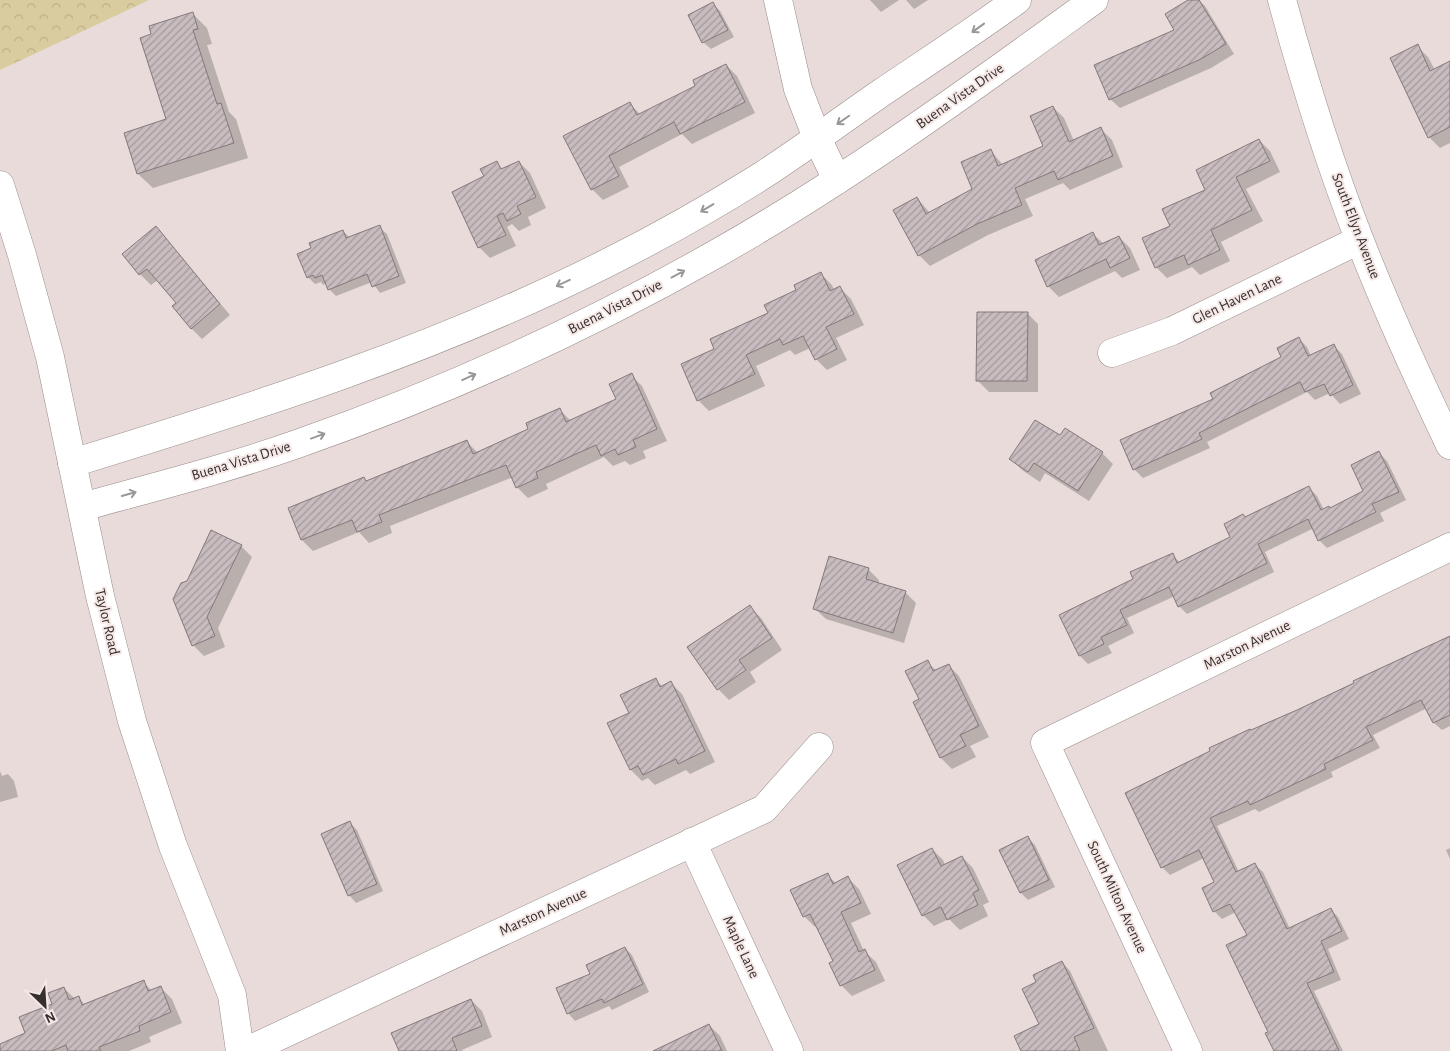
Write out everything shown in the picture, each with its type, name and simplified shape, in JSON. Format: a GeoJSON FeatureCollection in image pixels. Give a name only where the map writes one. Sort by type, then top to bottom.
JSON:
{"type":"FeatureCollection","features":[{"type":"Feature","properties":{"kind":"street"},"geometry":{"type":"LineString","coordinates":[[778,0],[798,89],[817,138],[837,180]]}},
{"type":"Feature","properties":{"kind":"street"},"geometry":{"type":"LineString","coordinates":[[72,462],[217,418],[370,366],[453,334],[605,264],[699,213],[762,175],[1017,0]]}},
{"type":"Feature","properties":{"kind":"street","name":"Buena Vista Drive"},"geometry":{"type":"LineString","coordinates":[[82,507],[215,470],[296,444],[392,408],[462,380],[537,346],[638,296],[781,216],[837,180],[968,92],[1094,0]]}},
{"type":"Feature","properties":{"kind":"street","name":"South Ellyn Avenue"},"geometry":{"type":"LineString","coordinates":[[1282,0],[1314,109],[1360,240],[1420,382],[1450,445]]}},
{"type":"Feature","properties":{"kind":"street","name":"Taylor Road"},"geometry":{"type":"LineString","coordinates":[[0,185],[22,255],[50,357],[104,614],[132,720],[173,846],[232,995],[240,1051]]}},
{"type":"Feature","properties":{"kind":"street","name":"Glen Haven Lane"},"geometry":{"type":"LineString","coordinates":[[1112,353],[1172,331],[1360,240]]}},
{"type":"Feature","properties":{"kind":"street","name":"Marston Avenue"},"geometry":{"type":"LineString","coordinates":[[1045,743],[1450,547]]}},
{"type":"Feature","properties":{"kind":"street","name":"South Milton Avenue"},"geometry":{"type":"LineString","coordinates":[[1045,743],[1188,1051]]}},
{"type":"Feature","properties":{"kind":"street","name":"Marston Avenue"},"geometry":{"type":"LineString","coordinates":[[247,1051],[764,809],[818,747]]}},
{"type":"Feature","properties":{"kind":"street","name":"Maple Lane"},"geometry":{"type":"LineString","coordinates":[[692,842],[789,1051]]}},
{"type":"Feature","properties":{"kind":"green space"},"geometry":{"type":"Polygon","coordinates":[[[0,0],[149,0],[0,70],[0,0]]]}},
{"type":"Feature","properties":{"kind":"building"},"geometry":{"type":"Polygon","coordinates":[[[1188,0],[1199,0],[1226,44],[1201,59],[1109,100],[1094,65],[1174,30],[1165,14],[1188,0]]]}},
{"type":"Feature","properties":{"kind":"building"},"geometry":{"type":"Polygon","coordinates":[[[713,2],[728,30],[702,43],[688,15],[713,2]]]}},
{"type":"Feature","properties":{"kind":"building"},"geometry":{"type":"Polygon","coordinates":[[[193,12],[198,29],[193,30],[217,104],[221,103],[234,143],[137,174],[124,133],[166,119],[140,38],[151,34],[149,26],[193,12]]]}},
{"type":"Feature","properties":{"kind":"building"},"geometry":{"type":"Polygon","coordinates":[[[1418,44],[1430,71],[1450,61],[1450,127],[1428,138],[1390,58],[1418,44]]]}},
{"type":"Feature","properties":{"kind":"building"},"geometry":{"type":"Polygon","coordinates":[[[726,64],[745,102],[680,134],[674,122],[609,156],[619,176],[591,190],[563,136],[630,102],[637,115],[695,86],[693,80],[726,64]]]}},
{"type":"Feature","properties":{"kind":"building"},"geometry":{"type":"Polygon","coordinates":[[[1053,106],[1069,142],[1101,127],[1113,156],[1058,180],[1054,171],[1015,188],[1022,205],[977,224],[918,256],[893,210],[917,197],[926,214],[972,189],[961,162],[991,149],[998,166],[1043,146],[1030,116],[1053,106]]]}},
{"type":"Feature","properties":{"kind":"building"},"geometry":{"type":"Polygon","coordinates":[[[1259,139],[1270,161],[1236,177],[1252,210],[1211,230],[1220,250],[1188,265],[1184,255],[1155,268],[1142,238],[1170,226],[1162,209],[1205,190],[1196,170],[1259,139]]]}},
{"type":"Feature","properties":{"kind":"building"},"geometry":{"type":"Polygon","coordinates":[[[497,161],[501,169],[519,161],[536,197],[517,206],[521,214],[507,221],[503,213],[497,216],[506,235],[478,248],[452,192],[484,176],[480,169],[497,161]]]}},
{"type":"Feature","properties":{"kind":"building"},"geometry":{"type":"Polygon","coordinates":[[[380,225],[399,276],[372,287],[367,274],[328,290],[322,275],[315,278],[313,275],[307,278],[297,254],[311,248],[309,243],[343,230],[346,238],[380,225]]]}},
{"type":"Feature","properties":{"kind":"building"},"geometry":{"type":"Polygon","coordinates":[[[156,226],[220,304],[191,329],[172,306],[176,303],[147,269],[139,275],[122,254],[156,226]]]}},
{"type":"Feature","properties":{"kind":"building"},"geometry":{"type":"Polygon","coordinates":[[[1093,232],[1099,245],[1119,236],[1130,258],[1110,268],[1106,259],[1047,287],[1035,260],[1093,232]]]}},
{"type":"Feature","properties":{"kind":"building"},"geometry":{"type":"Polygon","coordinates":[[[821,272],[830,291],[840,286],[854,314],[826,327],[837,349],[815,360],[803,336],[783,345],[780,339],[746,355],[755,374],[697,401],[681,364],[714,349],[710,339],[768,313],[764,305],[796,290],[794,285],[821,272]]]}},
{"type":"Feature","properties":{"kind":"building"},"geometry":{"type":"Polygon","coordinates":[[[977,312],[1028,312],[1027,381],[976,381],[977,312]]]}},
{"type":"Feature","properties":{"kind":"building"},"geometry":{"type":"Polygon","coordinates":[[[1299,337],[1308,356],[1334,344],[1353,385],[1330,396],[1324,384],[1305,392],[1300,382],[1199,433],[1202,439],[1133,470],[1120,440],[1213,399],[1210,393],[1281,357],[1277,348],[1299,337]]]}},
{"type":"Feature","properties":{"kind":"building"},"geometry":{"type":"Polygon","coordinates":[[[632,373],[657,429],[633,440],[636,447],[618,455],[615,449],[601,456],[596,445],[536,472],[538,478],[516,488],[506,465],[379,515],[382,522],[357,532],[352,520],[301,540],[288,508],[364,477],[366,481],[467,440],[473,454],[528,429],[526,423],[560,408],[566,422],[616,399],[609,384],[632,373]]]}},
{"type":"Feature","properties":{"kind":"building"},"geometry":{"type":"Polygon","coordinates":[[[1035,420],[1060,435],[1065,428],[1103,452],[1078,491],[1034,463],[1028,472],[1009,459],[1035,420]]]}},
{"type":"Feature","properties":{"kind":"building"},"geometry":{"type":"Polygon","coordinates":[[[1379,451],[1399,492],[1372,504],[1376,512],[1318,541],[1308,519],[1258,544],[1267,563],[1178,607],[1169,587],[1120,610],[1127,625],[1101,637],[1104,644],[1079,656],[1059,615],[1133,579],[1130,572],[1173,553],[1177,563],[1230,537],[1224,524],[1243,514],[1245,517],[1309,486],[1321,510],[1329,506],[1330,508],[1363,491],[1351,465],[1379,451]]]}},
{"type":"Feature","properties":{"kind":"building"},"geometry":{"type":"Polygon","coordinates":[[[211,530],[242,545],[207,617],[215,636],[192,646],[173,599],[181,583],[187,581],[211,530]]]}},
{"type":"Feature","properties":{"kind":"building"},"geometry":{"type":"Polygon","coordinates":[[[829,556],[869,568],[866,579],[906,591],[893,633],[813,609],[829,556]]]}},
{"type":"Feature","properties":{"kind":"building"},"geometry":{"type":"Polygon","coordinates":[[[750,605],[772,638],[739,660],[746,670],[717,690],[687,647],[750,605]]]}},
{"type":"Feature","properties":{"kind":"building"},"geometry":{"type":"Polygon","coordinates":[[[1450,636],[1450,715],[1433,723],[1421,700],[1366,727],[1373,740],[1324,764],[1326,769],[1250,805],[1248,801],[1210,818],[1236,872],[1255,863],[1287,929],[1331,908],[1342,931],[1321,941],[1334,972],[1307,983],[1339,1051],[1274,1051],[1265,1033],[1268,1032],[1226,945],[1247,935],[1230,904],[1213,912],[1202,888],[1214,882],[1199,850],[1161,868],[1125,793],[1210,751],[1209,748],[1297,710],[1354,683],[1353,681],[1450,636]]]}},
{"type":"Feature","properties":{"kind":"building"},"geometry":{"type":"Polygon","coordinates":[[[928,660],[933,671],[949,664],[979,726],[960,735],[966,746],[940,758],[913,702],[919,699],[905,671],[928,660]]]}},
{"type":"Feature","properties":{"kind":"building"},"geometry":{"type":"Polygon","coordinates":[[[656,678],[660,687],[671,681],[705,751],[678,764],[676,759],[643,775],[638,766],[630,770],[607,723],[629,713],[620,695],[656,678]]]}},
{"type":"Feature","properties":{"kind":"building"},"geometry":{"type":"Polygon","coordinates":[[[350,821],[377,884],[348,896],[321,834],[350,821]]]}},
{"type":"Feature","properties":{"kind":"building"},"geometry":{"type":"Polygon","coordinates":[[[1028,836],[1049,880],[1020,893],[999,850],[1028,836]]]}},
{"type":"Feature","properties":{"kind":"building"},"geometry":{"type":"Polygon","coordinates":[[[932,848],[941,866],[962,856],[979,890],[973,893],[978,905],[947,920],[941,907],[922,916],[897,865],[932,848]]]}},
{"type":"Feature","properties":{"kind":"building"},"geometry":{"type":"Polygon","coordinates":[[[828,873],[833,884],[848,876],[861,903],[841,912],[859,952],[865,949],[875,970],[840,986],[829,963],[833,961],[810,914],[803,917],[790,890],[828,873]]]}},
{"type":"Feature","properties":{"kind":"building"},"geometry":{"type":"Polygon","coordinates":[[[625,947],[643,984],[604,1003],[602,999],[567,1014],[556,988],[590,974],[586,965],[625,947]]]}},
{"type":"Feature","properties":{"kind":"building"},"geometry":{"type":"Polygon","coordinates":[[[1062,961],[1094,1028],[1074,1037],[1080,1051],[1021,1051],[1014,1036],[1039,1024],[1022,989],[1036,982],[1033,975],[1062,961]]]}},
{"type":"Feature","properties":{"kind":"building"},"geometry":{"type":"Polygon","coordinates":[[[144,980],[148,991],[161,986],[171,1012],[139,1026],[140,1031],[99,1047],[101,1051],[68,1051],[66,1045],[52,1051],[0,1051],[0,1044],[25,1033],[19,1017],[52,1004],[48,993],[64,987],[69,1000],[79,996],[82,1005],[144,980]]]}},
{"type":"Feature","properties":{"kind":"building"},"geometry":{"type":"Polygon","coordinates":[[[471,999],[482,1026],[452,1038],[457,1051],[399,1051],[391,1033],[471,999]]]}},
{"type":"Feature","properties":{"kind":"building"},"geometry":{"type":"Polygon","coordinates":[[[709,1024],[722,1051],[653,1051],[709,1024]]]}}]}
